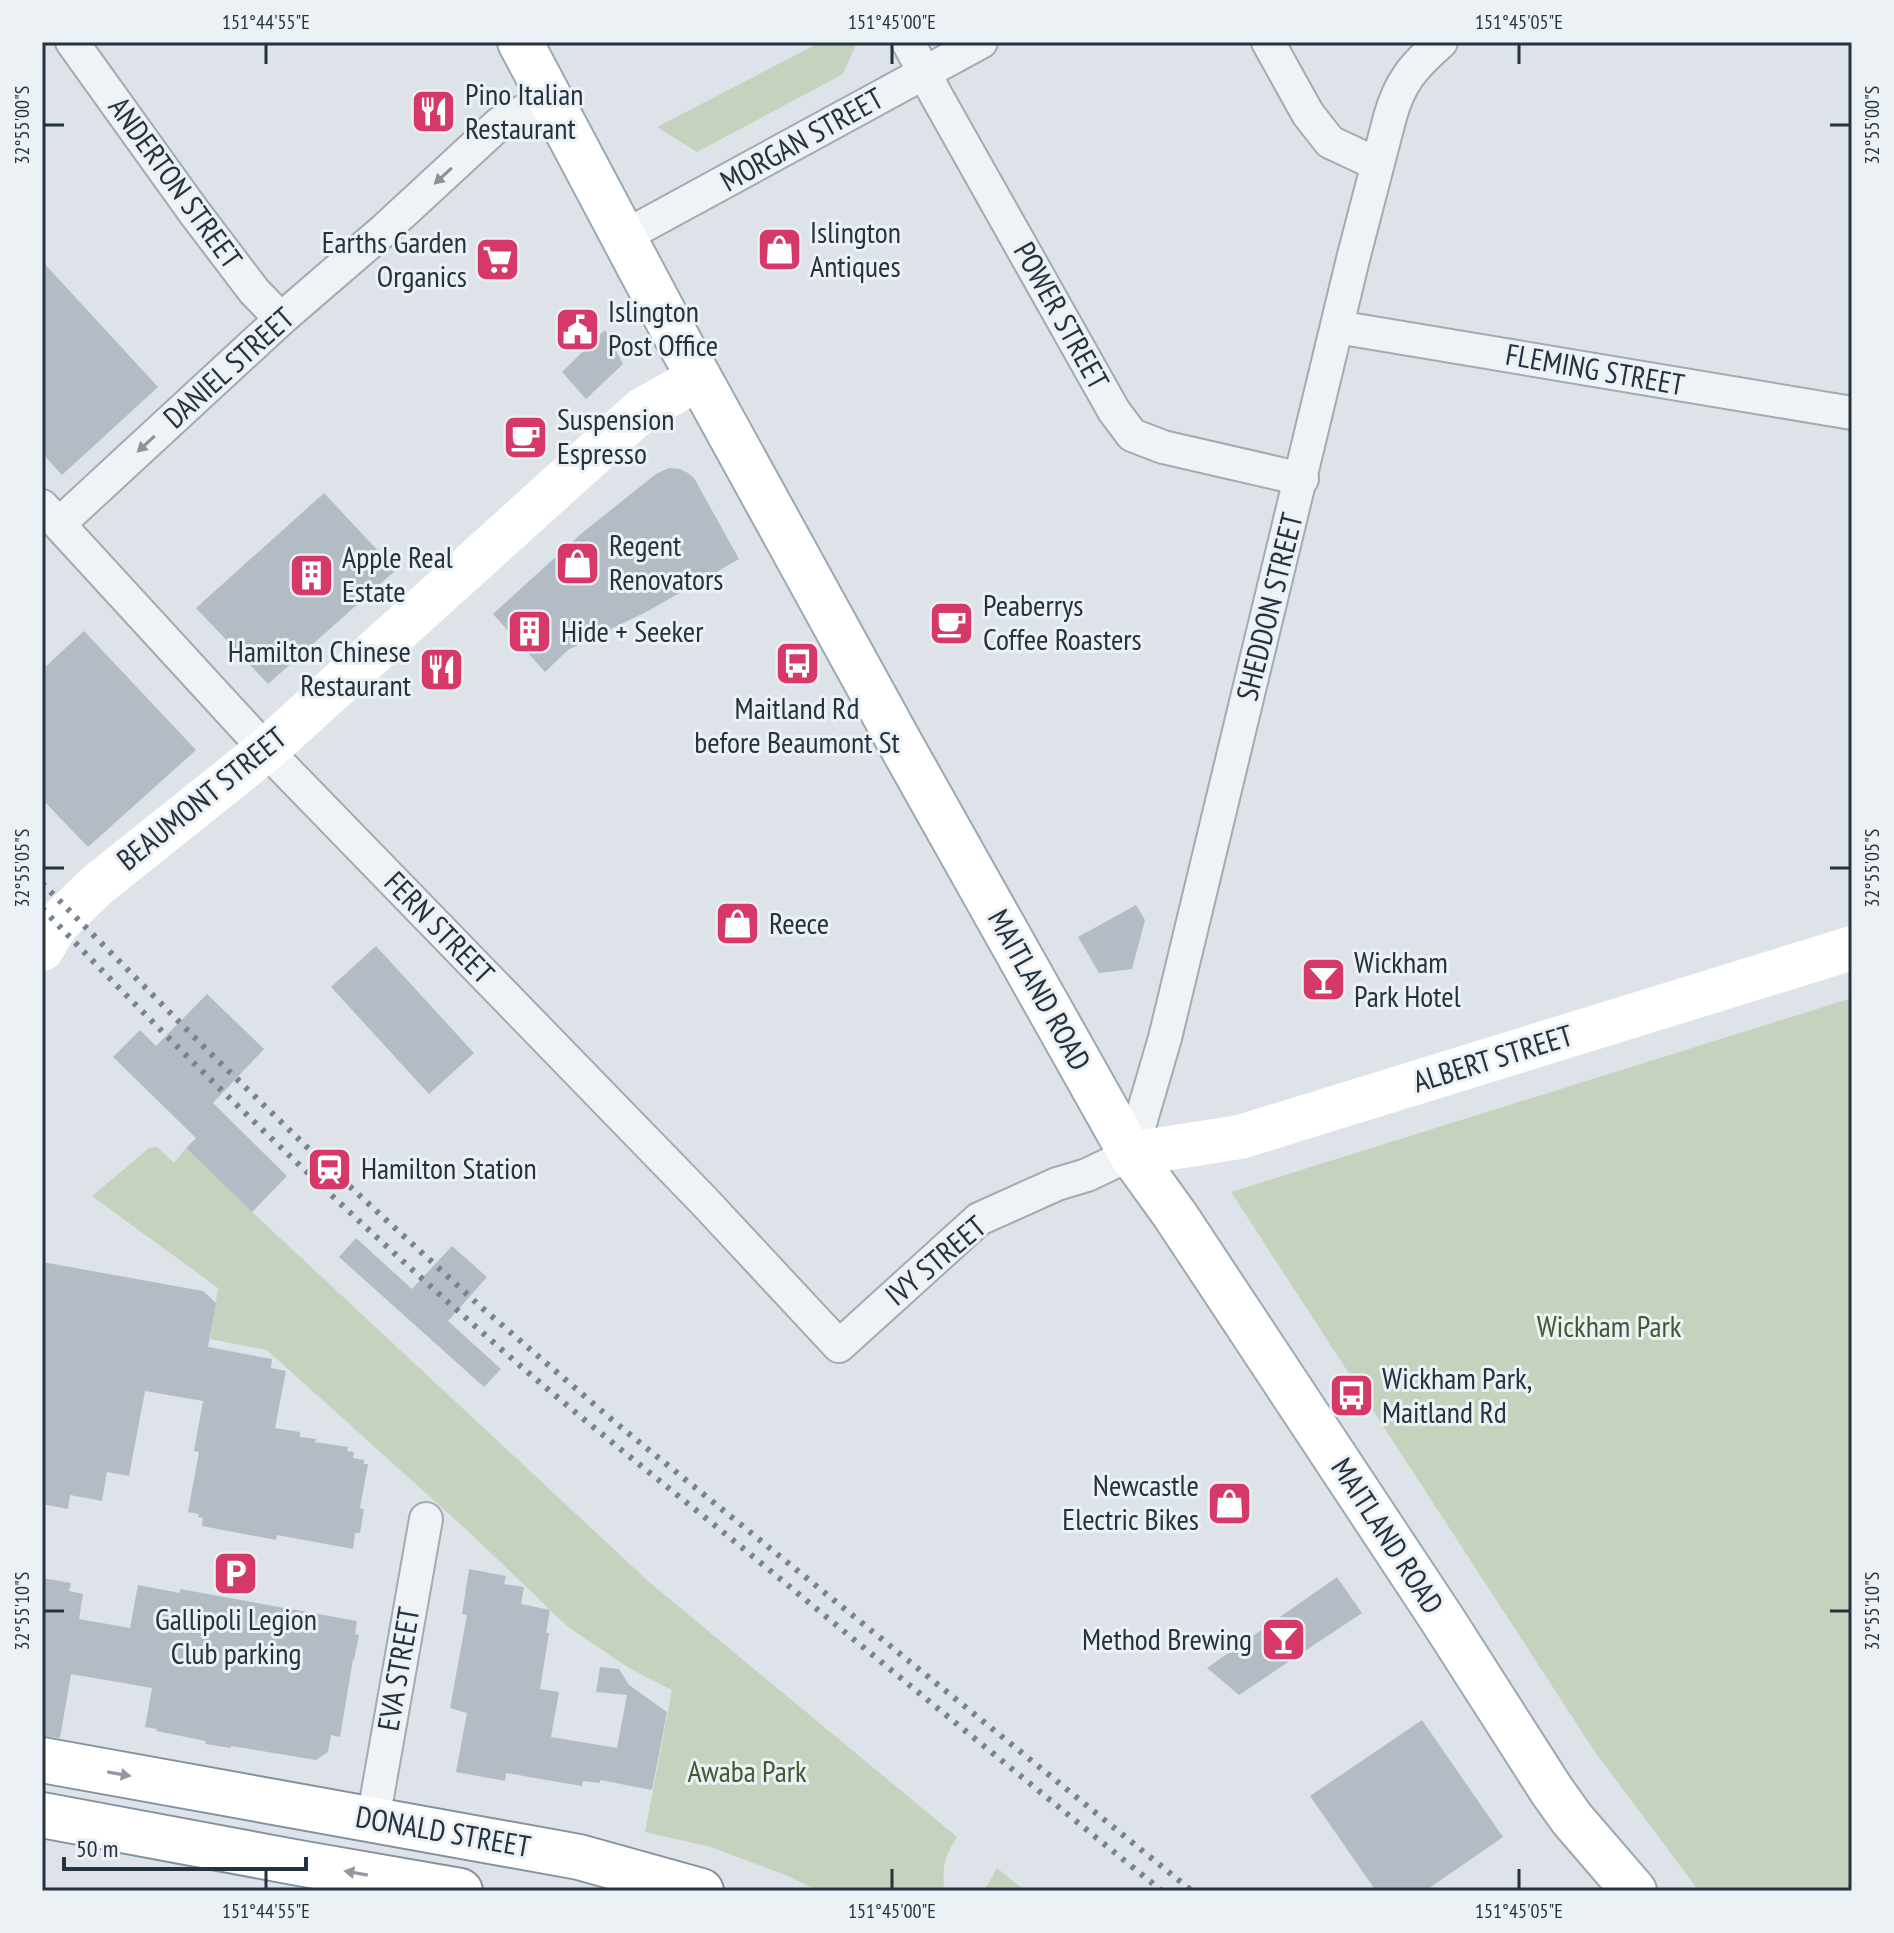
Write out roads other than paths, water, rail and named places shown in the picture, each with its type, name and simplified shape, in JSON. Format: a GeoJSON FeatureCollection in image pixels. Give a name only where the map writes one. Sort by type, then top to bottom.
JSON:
{"type":"FeatureCollection","features":[{"type":"Feature","properties":{"kind":"main road","name":"MAITLAND ROAD"},"geometry":{"type":"LineString","coordinates":[[520,42],[699,378],[1131,1154],[1184,1228],[1552,1791],[1634,1891]]}},
{"type":"Feature","properties":{"kind":"main road","name":"BEAUMONT STREET"},"geometry":{"type":"LineString","coordinates":[[42,949],[57,924],[96,886],[266,750],[642,410],[699,378]]}},
{"type":"Feature","properties":{"kind":"main road","name":"ALBERT STREET"},"geometry":{"type":"LineString","coordinates":[[1131,1154],[1240,1137],[1852,948]]}},
{"type":"Feature","properties":{"kind":"main road","name":"DONALD STREET"},"geometry":{"type":"LineString","coordinates":[[42,1760],[579,1857],[701,1891]]}},
{"type":"Feature","properties":{"kind":"main road","name":"DONALD STREET"},"geometry":{"type":"LineString","coordinates":[[42,1815],[460,1891]]}},
{"type":"Feature","properties":{"kind":"street","name":"ANDERTON STREET"},"geometry":{"type":"LineString","coordinates":[[72,42],[203,224],[254,291],[281,319]]}},
{"type":"Feature","properties":{"kind":"street","name":"POWER STREET"},"geometry":{"type":"LineString","coordinates":[[908,42],[1114,411],[1132,435],[1163,447],[1302,479]]}},
{"type":"Feature","properties":{"kind":"street","name":"MORGAN STREET"},"geometry":{"type":"LineString","coordinates":[[623,237],[981,42]]}},
{"type":"Feature","properties":{"kind":"street"},"geometry":{"type":"LineString","coordinates":[[1268,42],[1308,114],[1330,142],[1377,164]]}},
{"type":"Feature","properties":{"kind":"street","name":"SHEDDON STREET"},"geometry":{"type":"LineString","coordinates":[[1131,1154],[1165,1038],[1377,164],[1401,85],[1441,42]]}},
{"type":"Feature","properties":{"kind":"street","name":"DANIEL STREET"},"geometry":{"type":"LineString","coordinates":[[50,515],[383,231],[500,123],[551,98]]}},
{"type":"Feature","properties":{"kind":"street","name":"FLEMING STREET"},"geometry":{"type":"LineString","coordinates":[[1337,327],[1852,413]]}},
{"type":"Feature","properties":{"kind":"street","name":"FERN STREET"},"geometry":{"type":"LineString","coordinates":[[50,515],[266,750],[703,1200],[839,1346]]}},
{"type":"Feature","properties":{"kind":"street","name":"IVY STREET"},"geometry":{"type":"LineString","coordinates":[[839,1346],[979,1219],[1131,1154]]}},
{"type":"Feature","properties":{"kind":"street","name":"EVA STREET"},"geometry":{"type":"LineString","coordinates":[[373,1820],[426,1519]]}},
{"type":"Feature","properties":{"kind":"railway"},"geometry":{"type":"LineString","coordinates":[[42,883],[309,1149],[481,1307],[617,1424],[1192,1891]]}},
{"type":"Feature","properties":{"kind":"railway"},"geometry":{"type":"LineString","coordinates":[[42,908],[267,1134],[501,1349],[1162,1891]]}},
{"type":"Feature","properties":{"kind":"place","name":"Pino Italian Restaurant"},"geometry":{"type":"Point","coordinates":[434,112]}},
{"type":"Feature","properties":{"kind":"place","name":"Islington Antiques"},"geometry":{"type":"Point","coordinates":[779,250]}},
{"type":"Feature","properties":{"kind":"place","name":"Earths Garden Organics"},"geometry":{"type":"Point","coordinates":[498,260]}},
{"type":"Feature","properties":{"kind":"place","name":"Islington Post Office"},"geometry":{"type":"Point","coordinates":[577,329]}},
{"type":"Feature","properties":{"kind":"place","name":"Suspension Espresso"},"geometry":{"type":"Point","coordinates":[526,437]}},
{"type":"Feature","properties":{"kind":"place","name":"Regent Renovators"},"geometry":{"type":"Point","coordinates":[578,563]}},
{"type":"Feature","properties":{"kind":"place","name":"Apple Real Estate"},"geometry":{"type":"Point","coordinates":[311,575]}},
{"type":"Feature","properties":{"kind":"place","name":"Peaberrys Coffee Roasters"},"geometry":{"type":"Point","coordinates":[952,623]}},
{"type":"Feature","properties":{"kind":"place","name":"Hide + Seeker"},"geometry":{"type":"Point","coordinates":[530,632]}},
{"type":"Feature","properties":{"kind":"place","name":"Maitland Rd before Beaumont St"},"geometry":{"type":"Point","coordinates":[797,663]}},
{"type":"Feature","properties":{"kind":"place","name":"Hamilton Chinese Restaurant"},"geometry":{"type":"Point","coordinates":[442,669]}},
{"type":"Feature","properties":{"kind":"place","name":"Reece"},"geometry":{"type":"Point","coordinates":[738,924]}},
{"type":"Feature","properties":{"kind":"place","name":"Wickham Park Hotel"},"geometry":{"type":"Point","coordinates":[1323,980]}},
{"type":"Feature","properties":{"kind":"place","name":"Hamilton Station"},"geometry":{"type":"Point","coordinates":[330,1169]}},
{"type":"Feature","properties":{"kind":"place","name":"Wickham Park, Maitland Rd"},"geometry":{"type":"Point","coordinates":[1351,1396]}},
{"type":"Feature","properties":{"kind":"place","name":"Newcastle Electric Bikes"},"geometry":{"type":"Point","coordinates":[1230,1503]}},
{"type":"Feature","properties":{"kind":"place","name":"Gallipoli Legion Club parking"},"geometry":{"type":"Point","coordinates":[236,1574]}},
{"type":"Feature","properties":{"kind":"place","name":"Method Brewing"},"geometry":{"type":"Point","coordinates":[1283,1640]}},
{"type":"Feature","properties":{"kind":"park label","name":"Wickham Park"},"geometry":{"type":"Point","coordinates":[1609,1327]}},
{"type":"Feature","properties":{"kind":"park label","name":"Awaba Park"},"geometry":{"type":"Point","coordinates":[747,1772]}}]}
